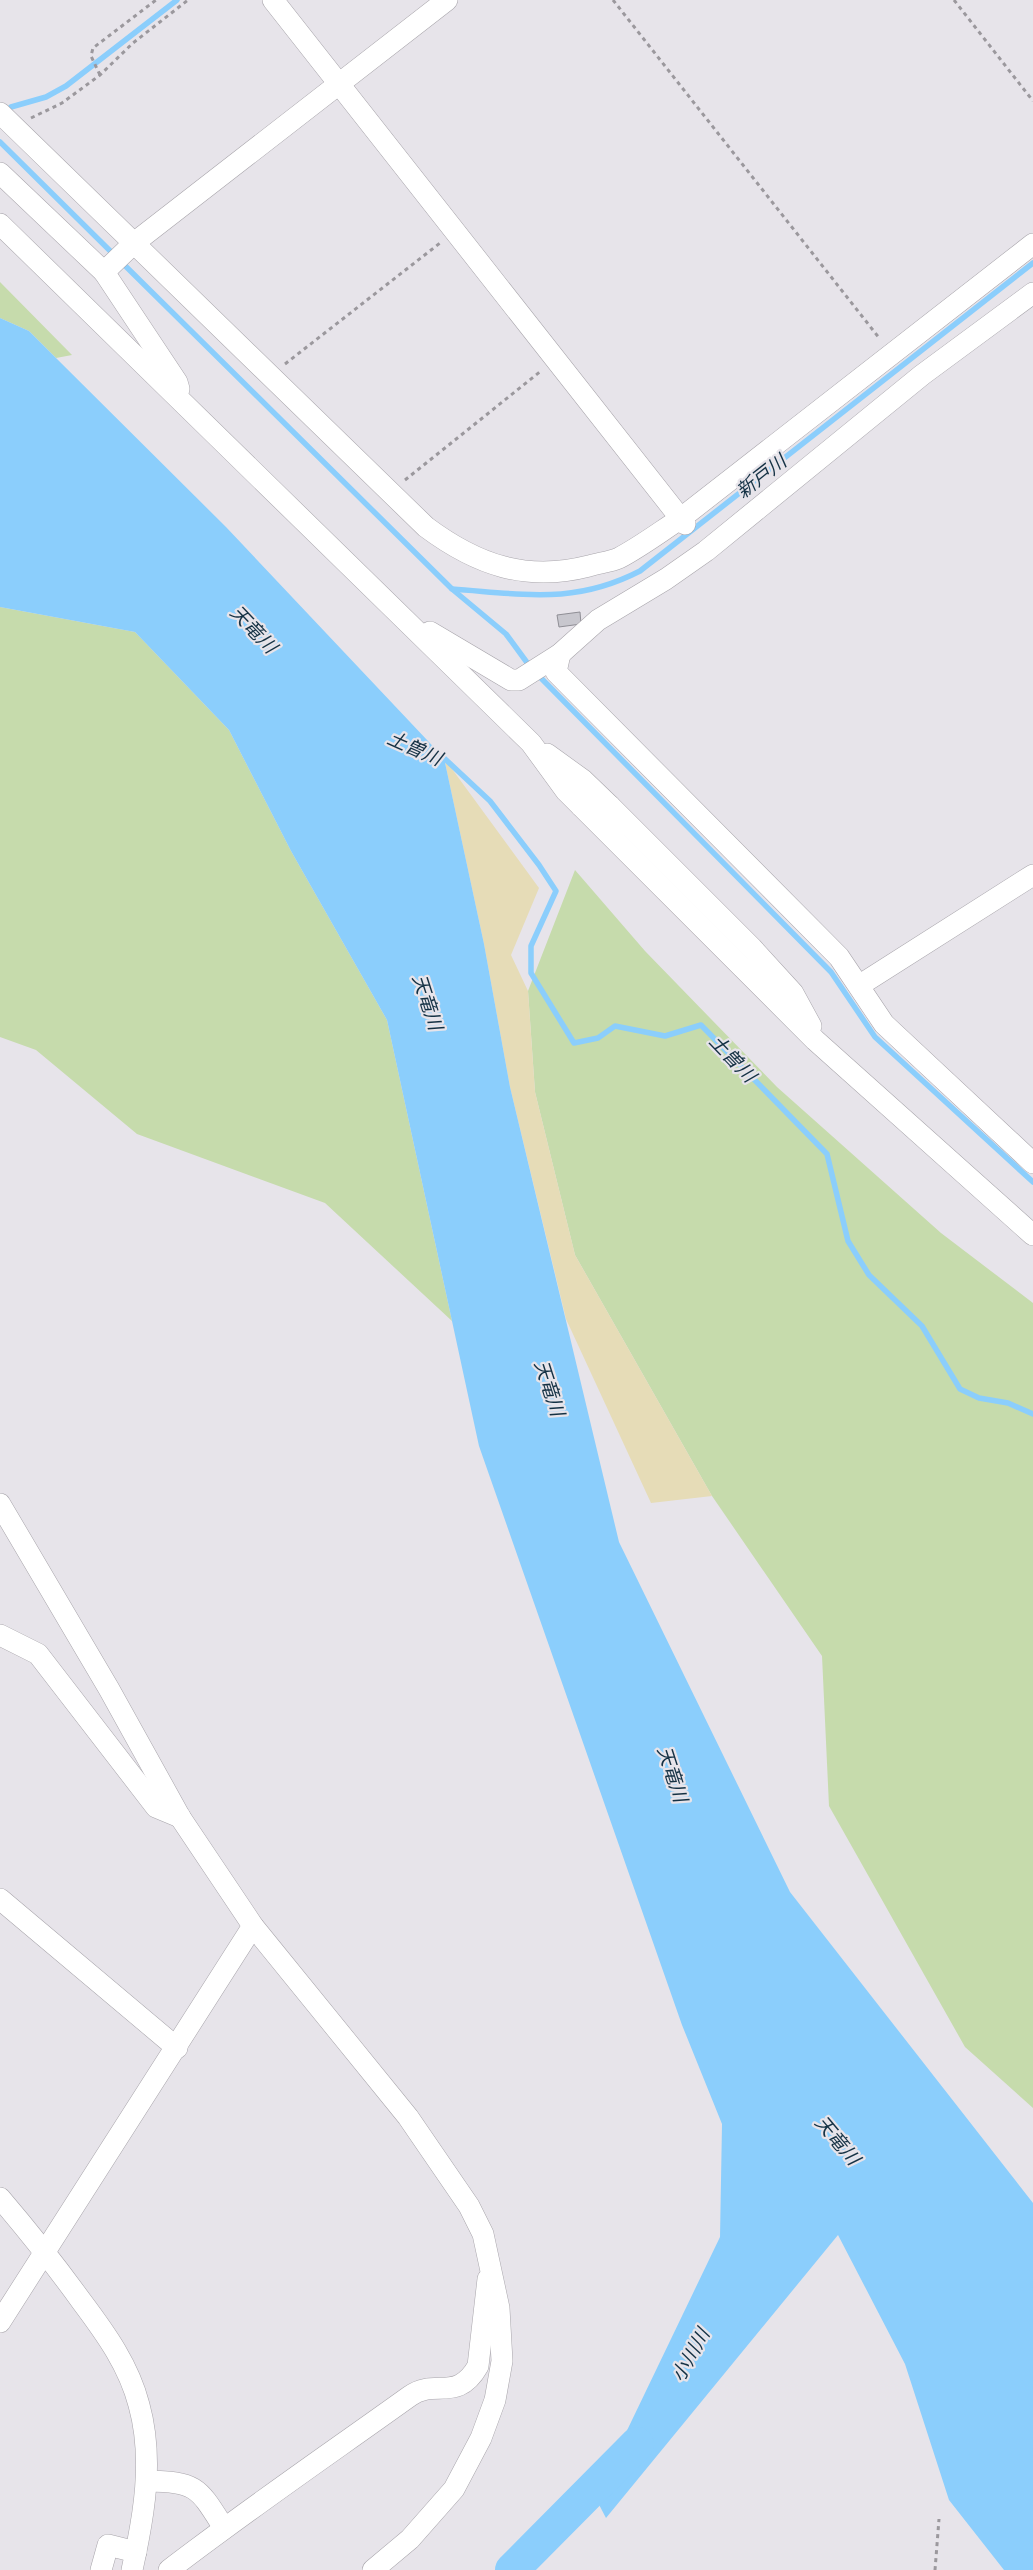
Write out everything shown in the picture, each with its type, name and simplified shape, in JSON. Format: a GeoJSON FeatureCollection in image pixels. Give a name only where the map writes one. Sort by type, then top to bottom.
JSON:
{"type":"FeatureCollection","features":[{"type":"Feature","properties":{"kind":"street"},"geometry":{"type":"LineString","coordinates":[[273,0],[682,522]]}},
{"type":"Feature","properties":{"kind":"street"},"geometry":{"type":"LineString","coordinates":[[106,270],[130,247],[447,0]]}},
{"type":"Feature","properties":{"kind":"street"},"geometry":{"type":"LineString","coordinates":[[5,123],[130,247],[270,376],[426,527],[442,540],[466,553],[508,570],[543,572],[576,569],[617,559],[682,522],[1033,244]]}},
{"type":"Feature","properties":{"kind":"street"},"geometry":{"type":"LineString","coordinates":[[0,173],[106,270],[178,382],[182,400]]}},
{"type":"Feature","properties":{"kind":"street"},"geometry":{"type":"LineString","coordinates":[[0,224],[531,743],[566,791],[822,1046],[1033,1235]]}},
{"type":"Feature","properties":{"kind":"street"},"geometry":{"type":"LineString","coordinates":[[419,632],[432,633],[511,680],[522,678],[560,654],[598,620],[706,551],[922,375],[1033,293]]}},
{"type":"Feature","properties":{"kind":"street"},"geometry":{"type":"LineString","coordinates":[[560,654],[556,672],[838,957],[860,985],[884,1024],[1033,1163]]}},
{"type":"Feature","properties":{"kind":"street"},"geometry":{"type":"LineString","coordinates":[[531,743],[583,780],[752,948],[793,993],[822,1046]]}},
{"type":"Feature","properties":{"kind":"street"},"geometry":{"type":"LineString","coordinates":[[581,806],[610,806]]}},
{"type":"Feature","properties":{"kind":"street"},"geometry":{"type":"LineString","coordinates":[[860,985],[1033,874]]}},
{"type":"Feature","properties":{"kind":"street"},"geometry":{"type":"LineString","coordinates":[[0,1504],[109,1689],[180,1818],[253,1926],[408,2118],[469,2206],[483,2234],[500,2308],[502,2361],[495,2400],[481,2438],[454,2489],[410,2539],[373,2570]]}},
{"type":"Feature","properties":{"kind":"street"},"geometry":{"type":"LineString","coordinates":[[0,1635],[38,1654],[156,1807],[180,1818]]}},
{"type":"Feature","properties":{"kind":"street"},"geometry":{"type":"LineString","coordinates":[[0,1899],[176,2048]]}},
{"type":"Feature","properties":{"kind":"street"},"geometry":{"type":"LineString","coordinates":[[0,2322],[253,1926]]}},
{"type":"Feature","properties":{"kind":"street"},"geometry":{"type":"LineString","coordinates":[[0,2198],[46,2252],[109,2339],[126,2370],[139,2405],[146,2446],[147,2480],[134,2561],[108,2545],[101,2570]]}},
{"type":"Feature","properties":{"kind":"street"},"geometry":{"type":"LineString","coordinates":[[169,2570],[224,2528],[416,2392],[460,2386],[472,2377],[478,2366],[485,2299],[491,2264]]}},
{"type":"Feature","properties":{"kind":"street"},"geometry":{"type":"LineString","coordinates":[[147,2480],[174,2481],[190,2485],[202,2494],[224,2528]]}},
{"type":"Feature","properties":{"kind":"path"},"geometry":{"type":"LineString","coordinates":[[100,76],[92,56],[94,48],[156,0]]}},
{"type":"Feature","properties":{"kind":"path"},"geometry":{"type":"LineString","coordinates":[[5,123],[62,103],[100,76],[133,43],[188,0]]}},
{"type":"Feature","properties":{"kind":"path"},"geometry":{"type":"LineString","coordinates":[[613,0],[893,355]]}},
{"type":"Feature","properties":{"kind":"path"},"geometry":{"type":"LineString","coordinates":[[954,0],[1033,101]]}},
{"type":"Feature","properties":{"kind":"path"},"geometry":{"type":"LineString","coordinates":[[270,376],[454,232]]}},
{"type":"Feature","properties":{"kind":"path"},"geometry":{"type":"LineString","coordinates":[[387,490],[413,476],[555,360]]}},
{"type":"Feature","properties":{"kind":"path"},"geometry":{"type":"LineString","coordinates":[[934,2570],[939,2519]]}},
{"type":"Feature","properties":{"kind":"green space"},"geometry":{"type":"Polygon","coordinates":[[[0,282],[72,355],[56,358],[29,331],[0,318],[0,282]]]}},
{"type":"Feature","properties":{"kind":"green space"},"geometry":{"type":"Polygon","coordinates":[[[0,607],[135,632],[229,730],[291,851],[387,1020],[452,1321],[325,1203],[137,1134],[36,1050],[0,1037],[0,607]]]}},
{"type":"Feature","properties":{"kind":"green space"},"geometry":{"type":"Polygon","coordinates":[[[575,870],[645,951],[777,1087],[941,1233],[1033,1303],[1033,2108],[965,2047],[829,1806],[822,1656],[712,1496],[575,1255],[535,1092],[528,991],[575,870]]]}},
{"type":"Feature","properties":{"kind":"sand"},"geometry":{"type":"Polygon","coordinates":[[[444,758],[539,888],[511,955],[528,991],[535,1092],[575,1255],[712,1496],[651,1503],[566,1319],[510,1087],[484,944],[444,758]]]}},
{"type":"Feature","properties":{"kind":"water","name":"天竜川"},"geometry":{"type":"Polygon","coordinates":[[[0,318],[29,331],[226,527],[444,758],[484,944],[510,1087],[619,1542],[790,1892],[1033,2203],[1033,2570],[1004,2570],[949,2500],[905,2364],[838,2235],[606,2518],[595,2497],[720,2237],[722,2124],[682,2025],[479,1446],[387,1020],[291,851],[229,730],[135,632],[0,607],[0,318]]]}},
{"type":"Feature","properties":{"kind":"building"},"geometry":{"type":"Polygon","coordinates":[[[580,612],[581,624],[559,627],[557,615],[580,612]]]}},
{"type":"Feature","properties":{"kind":"waterway"},"geometry":{"type":"LineString","coordinates":[[11,107],[46,97],[66,86],[177,0]]}},
{"type":"Feature","properties":{"kind":"waterway"},"geometry":{"type":"LineString","coordinates":[[0,142],[452,589],[506,634],[531,668]]}},
{"type":"Feature","properties":{"kind":"waterway","name":"新戸川"},"geometry":{"type":"LineString","coordinates":[[452,589],[548,595],[570,593],[616,582],[640,571],[1033,263]]}},
{"type":"Feature","properties":{"kind":"waterway"},"geometry":{"type":"LineString","coordinates":[[537,674],[831,972],[875,1037],[1033,1182]]}},
{"type":"Feature","properties":{"kind":"waterway","name":"土曽川"},"geometry":{"type":"LineString","coordinates":[[438,756],[444,758],[490,801],[539,865],[556,891],[531,946],[531,973],[574,1043],[598,1038],[615,1026],[665,1036],[701,1025],[827,1154],[848,1241],[869,1275],[922,1326],[960,1389],[979,1398],[1008,1403],[1033,1414]]}},
{"type":"Feature","properties":{"kind":"waterway","name":"小川川"},"geometry":{"type":"LineString","coordinates":[[512,2570],[637,2444]]}}]}
